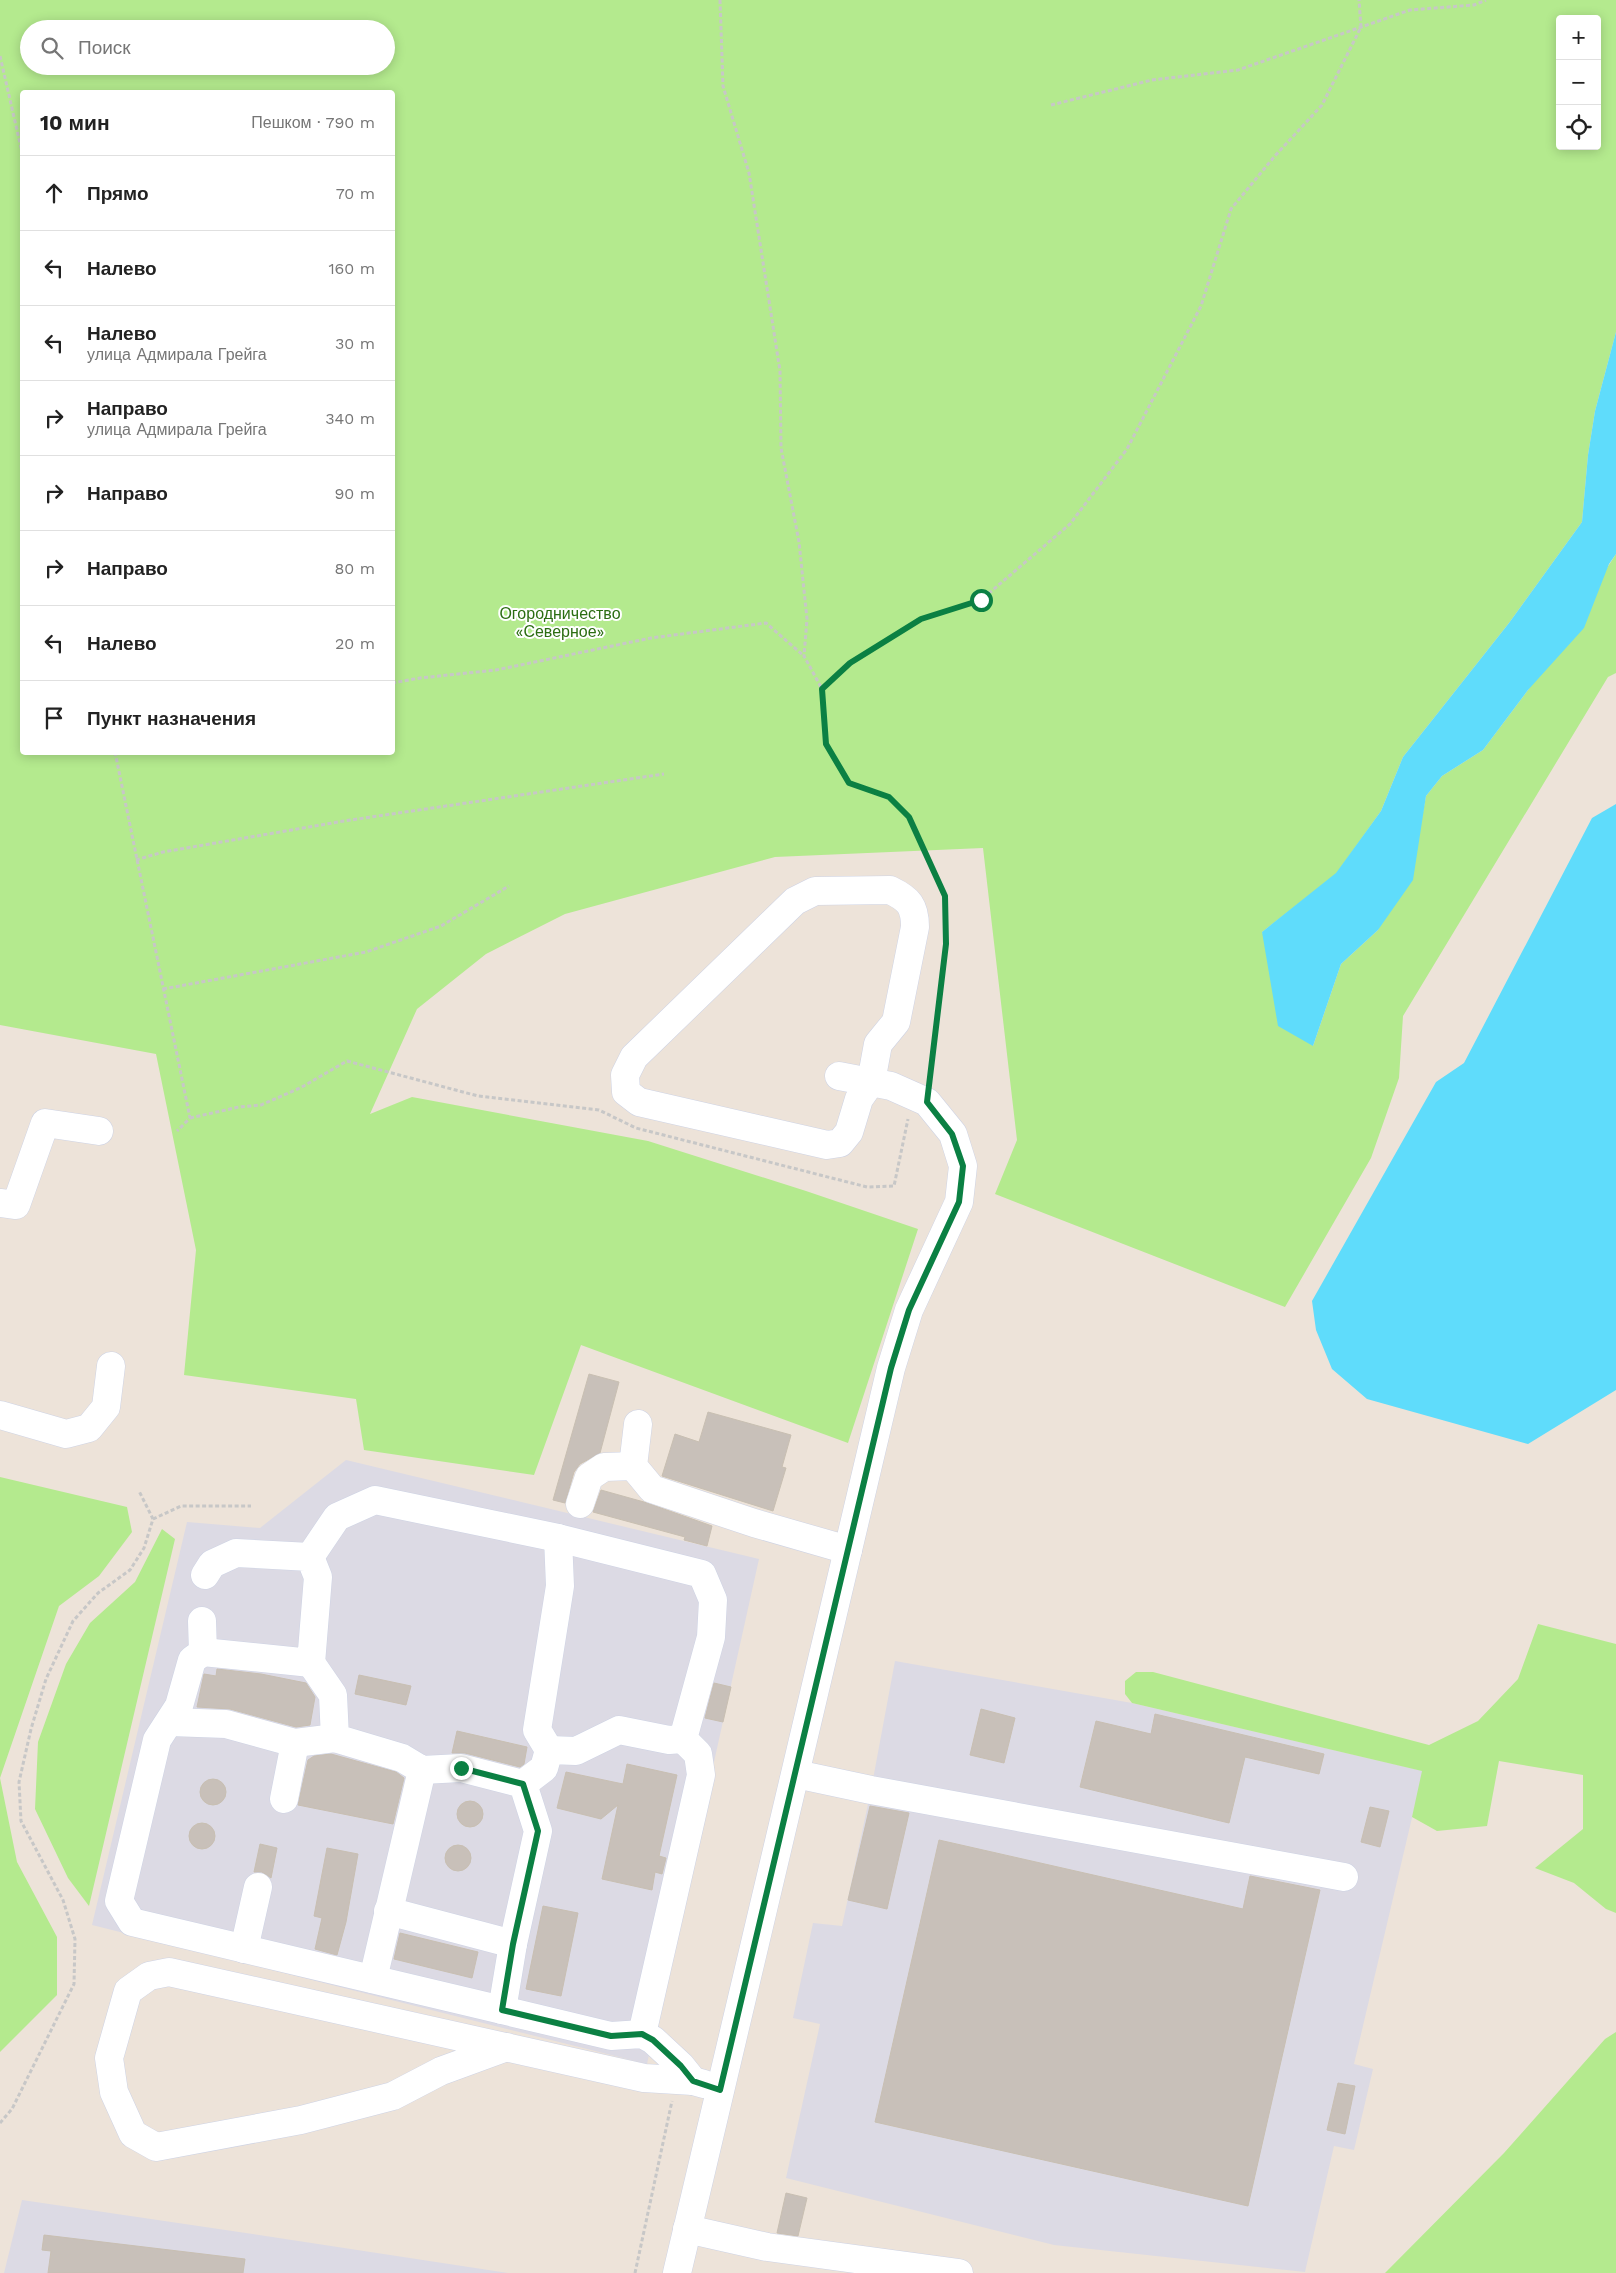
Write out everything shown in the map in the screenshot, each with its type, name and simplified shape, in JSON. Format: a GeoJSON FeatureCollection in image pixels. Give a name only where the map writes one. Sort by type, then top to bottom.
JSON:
{"type":"FeatureCollection","features":[{"type":"Feature","properties":{"kind":"street"},"geometry":{"type":"LineString","coordinates":[[677,2273],[891,1368],[909,1310],[959,1202],[963,1166],[952,1134],[900,1091],[878,1044],[896,1022],[915,927],[915,913],[905,897],[890,890],[816,891],[795,901],[634,1057],[625,1075],[626,1092],[639,1102],[827,1145],[840,1143],[849,1132],[859,1099],[900,1091]]}},
{"type":"Feature","properties":{"kind":"street"},"geometry":{"type":"LineString","coordinates":[[839,1076],[900,1091]]}},
{"type":"Feature","properties":{"kind":"street"},"geometry":{"type":"LineString","coordinates":[[0,1203],[16,1205],[45,1123],[99,1131]]}},
{"type":"Feature","properties":{"kind":"street"},"geometry":{"type":"LineString","coordinates":[[0,1414],[66,1434],[89,1428],[106,1407],[111,1366]]}},
{"type":"Feature","properties":{"kind":"street"},"geometry":{"type":"LineString","coordinates":[[638,1424],[633,1466],[652,1489],[754,1523],[848,1550]]}},
{"type":"Feature","properties":{"kind":"street"},"geometry":{"type":"LineString","coordinates":[[580,1504],[589,1477],[604,1468],[633,1466]]}},
{"type":"Feature","properties":{"kind":"street"},"geometry":{"type":"LineString","coordinates":[[310,1557],[337,1516],[375,1500],[558,1538],[702,1574],[714,1600],[711,1637],[683,1739]]}},
{"type":"Feature","properties":{"kind":"street"},"geometry":{"type":"LineString","coordinates":[[523,1784],[544,1768],[549,1750],[537,1730],[560,1586],[558,1538]]}},
{"type":"Feature","properties":{"kind":"street"},"geometry":{"type":"LineString","coordinates":[[205,1575],[212,1564],[236,1553],[310,1557]]}},
{"type":"Feature","properties":{"kind":"street"},"geometry":{"type":"LineString","coordinates":[[310,1557],[318,1577],[311,1663],[333,1695],[335,1738]]}},
{"type":"Feature","properties":{"kind":"street"},"geometry":{"type":"LineString","coordinates":[[202,1621],[203,1652]]}},
{"type":"Feature","properties":{"kind":"street"},"geometry":{"type":"LineString","coordinates":[[311,1663],[203,1652],[192,1660],[179,1706],[157,1740],[119,1900],[132,1922],[611,2036],[642,2034],[653,2040],[681,2066],[685,2081]]}},
{"type":"Feature","properties":{"kind":"street"},"geometry":{"type":"LineString","coordinates":[[170,1722],[226,1724],[295,1743],[335,1738],[402,1758],[422,1770],[461,1768],[523,1784]]}},
{"type":"Feature","properties":{"kind":"street"},"geometry":{"type":"LineString","coordinates":[[549,1750],[576,1750],[618,1730],[669,1740],[683,1739],[698,1754],[701,1775],[642,2034]]}},
{"type":"Feature","properties":{"kind":"street"},"geometry":{"type":"LineString","coordinates":[[284,1800],[295,1743]]}},
{"type":"Feature","properties":{"kind":"street"},"geometry":{"type":"LineString","coordinates":[[373,1979],[422,1770]]}},
{"type":"Feature","properties":{"kind":"street"},"geometry":{"type":"LineString","coordinates":[[796,1774],[871,1790],[1344,1876]]}},
{"type":"Feature","properties":{"kind":"street"},"geometry":{"type":"LineString","coordinates":[[502,2010],[513,1944],[538,1831],[523,1784]]}},
{"type":"Feature","properties":{"kind":"street"},"geometry":{"type":"LineString","coordinates":[[244,1949],[258,1887]]}},
{"type":"Feature","properties":{"kind":"street"},"geometry":{"type":"LineString","coordinates":[[388,1911],[513,1944]]}},
{"type":"Feature","properties":{"kind":"street"},"geometry":{"type":"LineString","coordinates":[[507,2047],[440,2071],[393,2096],[301,2120],[156,2147],[133,2134],[114,2092],[109,2058],[128,1991],[149,1976],[170,1972],[507,2047],[644,2078],[685,2081],[720,2090]]}},
{"type":"Feature","properties":{"kind":"street"},"geometry":{"type":"LineString","coordinates":[[687,2228],[767,2247],[959,2273]]}},
{"type":"Feature","properties":{"kind":"path"},"geometry":{"type":"LineString","coordinates":[[720,0],[723,86],[749,173],[780,371],[782,448],[799,542],[807,619],[804,656]]}},
{"type":"Feature","properties":{"kind":"path"},"geometry":{"type":"LineString","coordinates":[[822,689],[850,663],[921,619],[981,600],[1070,524],[1127,449],[1201,306],[1231,209],[1274,157],[1322,105],[1361,27],[1359,0]]}},
{"type":"Feature","properties":{"kind":"path"},"geometry":{"type":"LineString","coordinates":[[1050,105],[1152,80],[1238,70],[1410,10],[1474,5],[1486,0]]}},
{"type":"Feature","properties":{"kind":"path"},"geometry":{"type":"LineString","coordinates":[[0,56],[20,143]]}},
{"type":"Feature","properties":{"kind":"path"},"geometry":{"type":"LineString","coordinates":[[177,1131],[190,1118],[239,1107],[261,1105],[300,1088],[347,1061],[478,1096],[599,1110],[636,1128],[867,1187],[894,1186],[900,1091],[946,944],[945,896],[909,817],[889,797],[849,783],[826,744],[822,689],[804,656],[766,623],[651,638],[496,670],[395,682]]}},
{"type":"Feature","properties":{"kind":"path"},"geometry":{"type":"LineString","coordinates":[[116,755],[190,1118]]}},
{"type":"Feature","properties":{"kind":"path"},"geometry":{"type":"LineString","coordinates":[[136,860],[162,852],[344,821],[664,774]]}},
{"type":"Feature","properties":{"kind":"path"},"geometry":{"type":"LineString","coordinates":[[163,990],[366,952],[440,926],[509,886]]}},
{"type":"Feature","properties":{"kind":"path"},"geometry":{"type":"LineString","coordinates":[[0,2123],[12,2109],[74,1984],[75,1938],[63,1900],[41,1862],[21,1821],[19,1782],[31,1729],[46,1679],[73,1621],[98,1593],[130,1570],[144,1548],[153,1520],[139,1492]]}},
{"type":"Feature","properties":{"kind":"path"},"geometry":{"type":"LineString","coordinates":[[153,1520],[181,1506],[251,1506]]}},
{"type":"Feature","properties":{"kind":"path"},"geometry":{"type":"LineString","coordinates":[[635,2273],[685,2081]]}},
{"type":"Feature","properties":{"kind":"shaded area"},"geometry":{"type":"Polygon","coordinates":[[[346,1460],[759,1559],[647,2064],[92,1925],[187,1522],[260,1528],[346,1460]]]}},
{"type":"Feature","properties":{"kind":"shaded area"},"geometry":{"type":"Polygon","coordinates":[[[895,1661],[1132,1703],[1423,1771],[1354,2064],[1373,2069],[1354,2150],[1334,2146],[1305,2272],[1054,2245],[786,2178],[820,2024],[793,2018],[813,1923],[842,1926],[871,1790],[895,1661]]]}},
{"type":"Feature","properties":{"kind":"shaded area"},"geometry":{"type":"Polygon","coordinates":[[[22,2200],[259,2235],[508,2273],[4,2273],[22,2200]]]}},
{"type":"Feature","properties":{"kind":"green space","name":"Огородничество «Северное»"},"geometry":{"type":"Polygon","coordinates":[[[0,0],[1616,0],[1616,332],[1595,411],[1588,455],[1582,522],[1509,623],[1403,757],[1381,811],[1336,874],[1262,932],[1313,1046],[1341,964],[1378,930],[1421,823],[1426,796],[1442,776],[1483,750],[1528,690],[1616,554],[1616,673],[1608,677],[1403,1016],[1399,1078],[1371,1158],[1285,1307],[995,1194],[1017,1140],[983,848],[775,857],[565,914],[486,954],[417,1009],[370,1114],[412,1097],[648,1141],[918,1229],[848,1443],[581,1345],[534,1475],[364,1450],[356,1399],[184,1375],[196,1250],[156,1054],[0,1025],[0,0]]]}},
{"type":"Feature","properties":{"kind":"green space"},"geometry":{"type":"Polygon","coordinates":[[[0,1477],[127,1507],[132,1532],[99,1576],[59,1606],[0,1778],[0,1477]]]}},
{"type":"Feature","properties":{"kind":"green space"},"geometry":{"type":"Polygon","coordinates":[[[162,1529],[175,1539],[89,1906],[68,1878],[35,1809],[38,1742],[66,1664],[90,1623],[135,1582],[162,1529]]]}},
{"type":"Feature","properties":{"kind":"green space"},"geometry":{"type":"Polygon","coordinates":[[[1538,1624],[1616,1644],[1616,1913],[1606,1909],[1574,1883],[1535,1868],[1583,1829],[1583,1775],[1499,1761],[1487,1826],[1437,1831],[1412,1817],[1422,1771],[1132,1703],[1125,1694],[1125,1681],[1136,1672],[1153,1672],[1429,1745],[1478,1721],[1518,1679],[1538,1624]]]}},
{"type":"Feature","properties":{"kind":"green space"},"geometry":{"type":"Polygon","coordinates":[[[0,1778],[17,1862],[57,1937],[57,1995],[0,2052],[0,1778]]]}},
{"type":"Feature","properties":{"kind":"green space"},"geometry":{"type":"Polygon","coordinates":[[[1616,2032],[1616,2273],[1385,2273],[1504,2153],[1605,2039],[1616,2032]]]}},
{"type":"Feature","properties":{"kind":"water"},"geometry":{"type":"Polygon","coordinates":[[[1616,332],[1616,554],[1609,564],[1584,628],[1528,690],[1483,750],[1442,776],[1426,796],[1413,880],[1378,930],[1341,964],[1313,1046],[1278,1026],[1262,932],[1336,873],[1381,811],[1403,757],[1509,623],[1582,522],[1588,455],[1595,411],[1616,332]]]}},
{"type":"Feature","properties":{"kind":"water"},"geometry":{"type":"Polygon","coordinates":[[[1616,804],[1616,1390],[1528,1444],[1367,1399],[1332,1369],[1316,1330],[1312,1301],[1436,1082],[1464,1063],[1592,818],[1616,804]]]}},
{"type":"Feature","properties":{"kind":"building"},"geometry":{"type":"Polygon","coordinates":[[[589,1374],[619,1382],[600,1453],[580,1464],[574,1472],[565,1503],[553,1500],[589,1374]]]}},
{"type":"Feature","properties":{"kind":"building"},"geometry":{"type":"Polygon","coordinates":[[[708,1412],[791,1435],[782,1467],[786,1468],[773,1511],[662,1476],[675,1434],[699,1442],[708,1412]]]}},
{"type":"Feature","properties":{"kind":"building"},"geometry":{"type":"Polygon","coordinates":[[[601,1490],[644,1502],[712,1526],[707,1546],[684,1540],[685,1537],[593,1512],[601,1490]]]}},
{"type":"Feature","properties":{"kind":"building"},"geometry":{"type":"Polygon","coordinates":[[[217,1669],[261,1674],[306,1683],[315,1697],[310,1725],[296,1727],[230,1709],[197,1707],[204,1674],[216,1676],[217,1669]]]}},
{"type":"Feature","properties":{"kind":"building"},"geometry":{"type":"Polygon","coordinates":[[[359,1675],[411,1686],[406,1705],[355,1694],[359,1675]]]}},
{"type":"Feature","properties":{"kind":"building"},"geometry":{"type":"Polygon","coordinates":[[[714,1683],[731,1687],[723,1722],[705,1718],[714,1683]]]}},
{"type":"Feature","properties":{"kind":"building"},"geometry":{"type":"Polygon","coordinates":[[[981,1709],[1015,1718],[1004,1763],[970,1755],[981,1709]]]}},
{"type":"Feature","properties":{"kind":"building"},"geometry":{"type":"Polygon","coordinates":[[[1155,1714],[1324,1754],[1319,1774],[1245,1757],[1229,1823],[1080,1787],[1096,1721],[1151,1734],[1155,1714]]]}},
{"type":"Feature","properties":{"kind":"building"},"geometry":{"type":"Polygon","coordinates":[[[457,1731],[527,1747],[524,1764],[520,1767],[465,1753],[452,1753],[457,1731]]]}},
{"type":"Feature","properties":{"kind":"building"},"geometry":{"type":"Polygon","coordinates":[[[331,1754],[396,1772],[404,1778],[393,1824],[298,1805],[308,1760],[314,1756],[331,1754]]]}},
{"type":"Feature","properties":{"kind":"building"},"geometry":{"type":"Polygon","coordinates":[[[627,1764],[677,1775],[659,1856],[666,1858],[662,1874],[655,1872],[652,1890],[602,1879],[618,1805],[601,1819],[557,1808],[566,1772],[623,1784],[627,1764]]]}},
{"type":"Feature","properties":{"kind":"building"},"geometry":{"type":"Polygon","coordinates":[[[213,1779],[222,1783],[226,1792],[222,1801],[213,1805],[204,1801],[200,1792],[204,1783],[213,1779]]]}},
{"type":"Feature","properties":{"kind":"building"},"geometry":{"type":"Polygon","coordinates":[[[470,1801],[479,1805],[483,1814],[479,1823],[470,1827],[461,1823],[457,1814],[461,1805],[470,1801]]]}},
{"type":"Feature","properties":{"kind":"building"},"geometry":{"type":"Polygon","coordinates":[[[870,1806],[909,1813],[887,1909],[848,1900],[870,1806]]]}},
{"type":"Feature","properties":{"kind":"building"},"geometry":{"type":"Polygon","coordinates":[[[1370,1807],[1389,1811],[1380,1847],[1361,1842],[1370,1807]]]}},
{"type":"Feature","properties":{"kind":"building"},"geometry":{"type":"Polygon","coordinates":[[[202,1823],[211,1827],[215,1836],[211,1845],[202,1849],[193,1845],[189,1836],[193,1827],[202,1823]]]}},
{"type":"Feature","properties":{"kind":"building"},"geometry":{"type":"Polygon","coordinates":[[[939,1840],[1243,1909],[1250,1876],[1320,1890],[1248,2206],[875,2122],[939,1840]]]}},
{"type":"Feature","properties":{"kind":"building"},"geometry":{"type":"Polygon","coordinates":[[[260,1844],[277,1848],[271,1878],[262,1872],[254,1872],[260,1844]]]}},
{"type":"Feature","properties":{"kind":"building"},"geometry":{"type":"Polygon","coordinates":[[[458,1845],[467,1849],[471,1858],[467,1867],[458,1871],[449,1867],[445,1858],[449,1849],[458,1845]]]}},
{"type":"Feature","properties":{"kind":"building"},"geometry":{"type":"Polygon","coordinates":[[[327,1848],[358,1854],[346,1922],[337,1955],[315,1949],[322,1918],[314,1916],[327,1848]]]}},
{"type":"Feature","properties":{"kind":"building"},"geometry":{"type":"Polygon","coordinates":[[[543,1906],[578,1913],[561,1996],[526,1989],[543,1906]]]}},
{"type":"Feature","properties":{"kind":"building"},"geometry":{"type":"Polygon","coordinates":[[[400,1933],[478,1952],[472,1978],[394,1959],[400,1933]]]}},
{"type":"Feature","properties":{"kind":"building"},"geometry":{"type":"Polygon","coordinates":[[[1338,2083],[1355,2086],[1345,2134],[1327,2130],[1338,2083]]]}},
{"type":"Feature","properties":{"kind":"building"},"geometry":{"type":"Polygon","coordinates":[[[786,2193],[807,2198],[798,2236],[777,2233],[786,2193]]]}},
{"type":"Feature","properties":{"kind":"building"},"geometry":{"type":"Polygon","coordinates":[[[44,2235],[245,2259],[243,2273],[48,2273],[51,2251],[42,2250],[44,2235]]]}},
{"type":"Feature","properties":{"kind":"route"},"geometry":{"type":"LineString","coordinates":[[461,1768],[523,1784],[538,1831],[513,1944],[502,2010],[611,2036],[642,2034],[653,2040],[681,2066],[693,2081],[720,2090],[796,1774],[868,1458],[891,1368],[909,1310],[959,1202],[963,1166],[952,1134],[927,1102],[946,944],[945,896],[930,859],[909,817],[889,797],[849,783],[826,744],[822,689],[850,663],[921,619],[981,600]]}}]}
